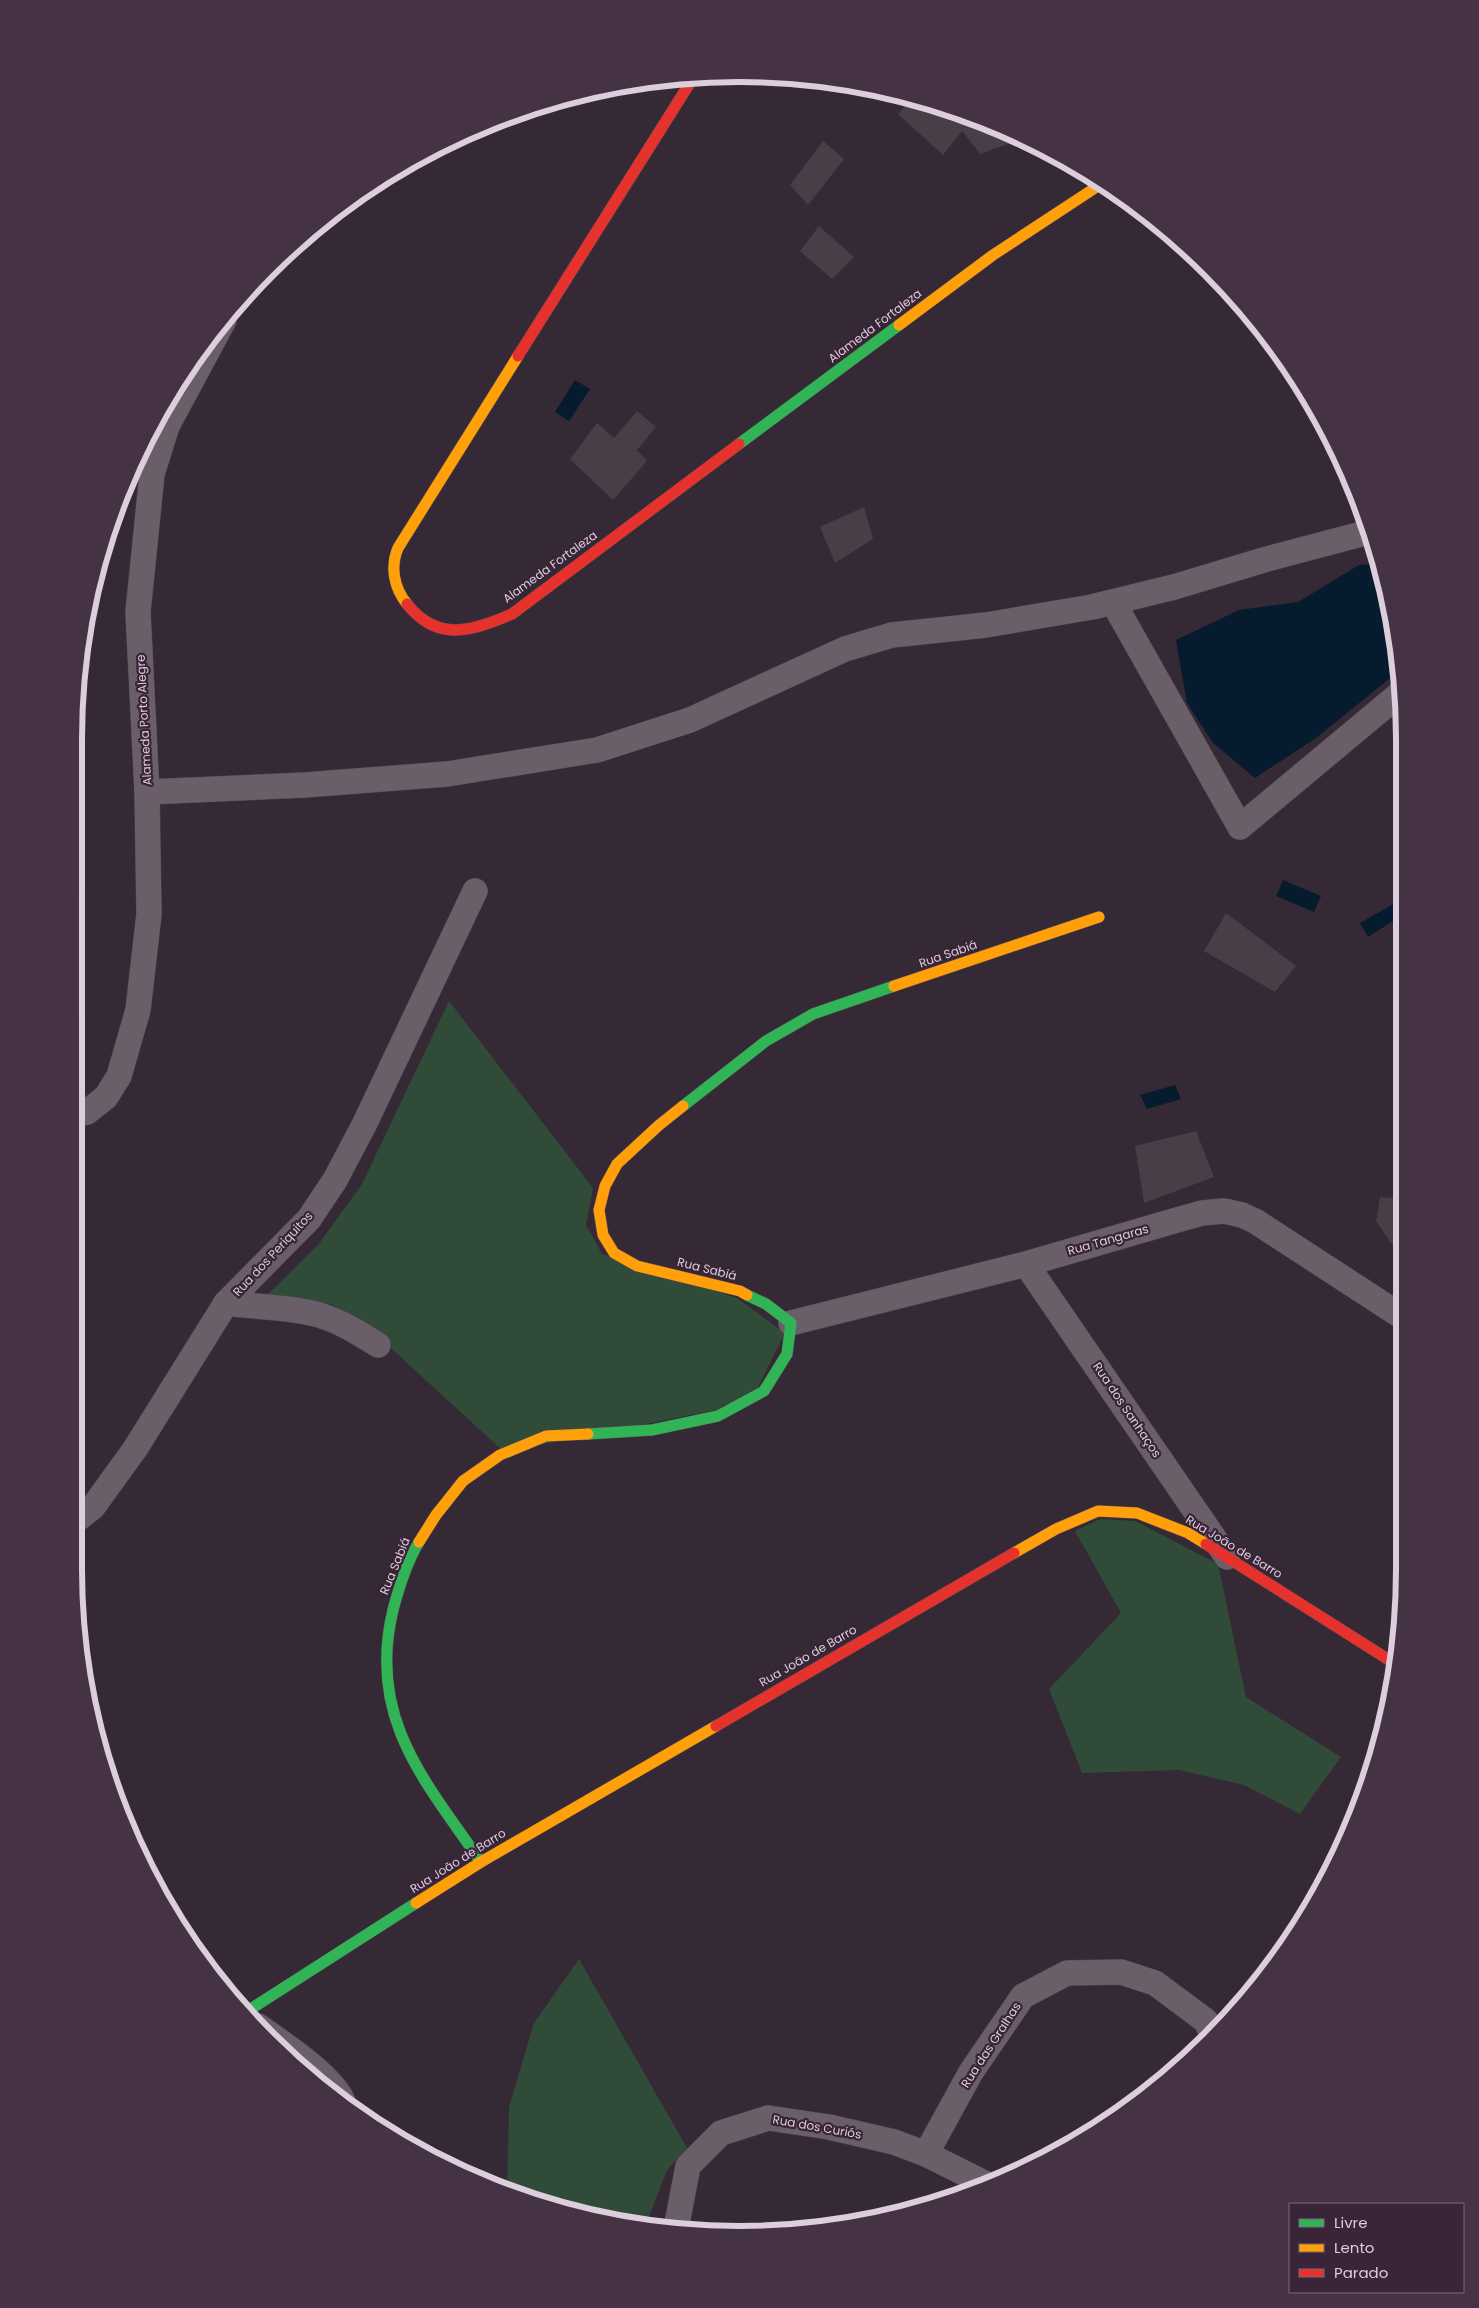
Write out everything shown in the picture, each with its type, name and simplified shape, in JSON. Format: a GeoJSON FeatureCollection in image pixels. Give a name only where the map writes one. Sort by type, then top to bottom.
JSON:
{"type":"FeatureCollection","features":[{"type":"Feature","properties":{"kind":"street","name":"Alameda Fortaleza"},"geometry":{"type":"LineString","coordinates":[[689,85],[418,513],[396,552],[394,569],[399,594],[410,610],[427,622],[445,630],[464,630],[488,624],[512,614],[993,255],[1096,187]]}},
{"type":"Feature","properties":{"kind":"street","name":"Alameda Porto Alegre"},"geometry":{"type":"LineString","coordinates":[[82,1113],[87,1112],[106,1097],[119,1076],[138,1010],[149,914],[147,792],[138,612],[152,474],[167,426],[200,364]]}},
{"type":"Feature","properties":{"kind":"street"},"geometry":{"type":"LineString","coordinates":[[147,792],[305,785],[447,774],[597,750],[690,720],[845,649],[892,635],[986,625],[1113,602],[1174,587],[1267,558],[1364,533]]}},
{"type":"Feature","properties":{"kind":"street"},"geometry":{"type":"LineString","coordinates":[[1113,602],[1240,827],[1395,699]]}},
{"type":"Feature","properties":{"kind":"street","name":"Rua dos Periquitos"},"geometry":{"type":"LineString","coordinates":[[82,1516],[93,1507],[135,1449],[226,1303],[309,1219],[335,1180],[365,1123],[475,891]]}},
{"type":"Feature","properties":{"kind":"street","name":"Rua Sabiá"},"geometry":{"type":"LineString","coordinates":[[481,1862],[416,1768],[403,1741],[392,1709],[387,1676],[387,1635],[397,1594],[414,1550],[436,1514],[463,1481],[500,1455],[546,1436],[652,1430],[718,1416],[764,1391],[787,1354],[791,1323],[766,1304],[740,1291],[637,1266],[614,1253],[603,1234],[599,1210],[605,1186],[617,1164],[658,1126],[766,1041],[813,1014],[1099,917]]}},
{"type":"Feature","properties":{"kind":"street","name":"Rua Tangaras"},"geometry":{"type":"LineString","coordinates":[[791,1323],[1026,1264],[1202,1213],[1224,1211],[1255,1221],[1396,1313]]}},
{"type":"Feature","properties":{"kind":"street","name":"Rua dos Sanhaços"},"geometry":{"type":"LineString","coordinates":[[1026,1264],[1227,1557]]}},
{"type":"Feature","properties":{"kind":"street"},"geometry":{"type":"LineString","coordinates":[[226,1303],[303,1311],[320,1315],[349,1327],[378,1345]]}},
{"type":"Feature","properties":{"kind":"street","name":"Rua João de Barro"},"geometry":{"type":"LineString","coordinates":[[252,2008],[481,1862],[1056,1529],[1098,1511],[1138,1513],[1188,1532],[1390,1661]]}},
{"type":"Feature","properties":{"kind":"street","name":"Rua das Gralhas"},"geometry":{"type":"LineString","coordinates":[[926,2154],[971,2072],[1023,1996],[1067,1973],[1121,1972],[1155,1983],[1206,2021],[1209,2028]]}},
{"type":"Feature","properties":{"kind":"street"},"geometry":{"type":"LineString","coordinates":[[306,2062],[317,2071]]}},
{"type":"Feature","properties":{"kind":"street","name":"Rua dos Curiós"},"geometry":{"type":"LineString","coordinates":[[677,2222],[688,2166],[721,2133],[768,2118],[829,2126],[894,2142],[926,2154],[978,2180]]}},
{"type":"Feature","properties":{"kind":"green space"},"geometry":{"type":"Polygon","coordinates":[[[449,1001],[593,1188],[586,1225],[602,1254],[737,1298],[785,1333],[758,1387],[716,1410],[504,1452],[356,1316],[330,1304],[264,1298],[318,1245],[362,1184],[449,1001]]]}},
{"type":"Feature","properties":{"kind":"green space"},"geometry":{"type":"Polygon","coordinates":[[[1100,1519],[1135,1521],[1218,1564],[1246,1697],[1341,1757],[1300,1814],[1244,1785],[1179,1770],[1082,1773],[1049,1689],[1121,1613],[1075,1531],[1100,1519]]]}},
{"type":"Feature","properties":{"kind":"green space"},"geometry":{"type":"Polygon","coordinates":[[[579,1959],[687,2148],[667,2170],[649,2219],[569,2203],[507,2183],[509,2107],[534,2023],[579,1959]]]}},
{"type":"Feature","properties":{"kind":"water"},"geometry":{"type":"Polygon","coordinates":[[[575,380],[590,389],[569,421],[555,412],[575,380]]]}},
{"type":"Feature","properties":{"kind":"water"},"geometry":{"type":"Polygon","coordinates":[[[1372,564],[1384,611],[1393,676],[1316,738],[1255,778],[1213,743],[1187,703],[1176,640],[1239,610],[1298,602],[1359,565],[1372,564]]]}},
{"type":"Feature","properties":{"kind":"water"},"geometry":{"type":"Polygon","coordinates":[[[1283,880],[1321,896],[1314,912],[1276,896],[1283,880]]]}},
{"type":"Feature","properties":{"kind":"water"},"geometry":{"type":"Polygon","coordinates":[[[1395,903],[1396,919],[1368,937],[1360,923],[1395,903]]]}},
{"type":"Feature","properties":{"kind":"water"},"geometry":{"type":"Polygon","coordinates":[[[1175,1085],[1181,1099],[1147,1109],[1140,1095],[1175,1085]]]}},
{"type":"Feature","properties":{"kind":"building"},"geometry":{"type":"Polygon","coordinates":[[[907,104],[910,105],[951,117],[1011,143],[980,154],[962,131],[943,155],[898,114],[907,104]]]}},
{"type":"Feature","properties":{"kind":"building"},"geometry":{"type":"Polygon","coordinates":[[[823,141],[844,159],[808,205],[790,185],[823,141]]]}},
{"type":"Feature","properties":{"kind":"building"},"geometry":{"type":"Polygon","coordinates":[[[819,226],[854,257],[832,279],[800,251],[819,226]]]}},
{"type":"Feature","properties":{"kind":"building"},"geometry":{"type":"Polygon","coordinates":[[[637,411],[656,427],[637,450],[647,461],[613,500],[570,459],[597,423],[614,438],[637,411]]]}},
{"type":"Feature","properties":{"kind":"building"},"geometry":{"type":"Polygon","coordinates":[[[864,507],[873,539],[835,563],[820,527],[864,507]]]}},
{"type":"Feature","properties":{"kind":"building"},"geometry":{"type":"Polygon","coordinates":[[[1226,913],[1296,966],[1275,992],[1204,951],[1226,913]]]}},
{"type":"Feature","properties":{"kind":"building"},"geometry":{"type":"Polygon","coordinates":[[[1196,1131],[1214,1177],[1144,1203],[1135,1146],[1196,1131]]]}},
{"type":"Feature","properties":{"kind":"building"},"geometry":{"type":"Polygon","coordinates":[[[1380,1197],[1396,1198],[1396,1251],[1376,1221],[1380,1197]]]}},
{"type":"Feature","properties":{"kind":"traffic: fast"},"geometry":{"type":"LineString","coordinates":[[739,444],[899,325]]}},
{"type":"Feature","properties":{"kind":"traffic: fast"},"geometry":{"type":"LineString","coordinates":[[683,1106],[766,1041],[813,1014],[894,986]]}},
{"type":"Feature","properties":{"kind":"traffic: fast"},"geometry":{"type":"LineString","coordinates":[[588,1434],[652,1430],[718,1416],[764,1391],[787,1354],[791,1323],[766,1304],[747,1295]]}},
{"type":"Feature","properties":{"kind":"traffic: fast"},"geometry":{"type":"LineString","coordinates":[[419,1542],[398,1592],[387,1648],[388,1683],[394,1715],[406,1745],[421,1774],[481,1862]]}},
{"type":"Feature","properties":{"kind":"traffic: fast"},"geometry":{"type":"LineString","coordinates":[[252,2008],[416,1903]]}},
{"type":"Feature","properties":{"kind":"traffic: slow"},"geometry":{"type":"LineString","coordinates":[[899,325],[993,255],[1096,187]]}},
{"type":"Feature","properties":{"kind":"traffic: slow"},"geometry":{"type":"LineString","coordinates":[[407,604],[396,584],[394,563],[398,548],[518,356]]}},
{"type":"Feature","properties":{"kind":"traffic: slow"},"geometry":{"type":"LineString","coordinates":[[894,986],[1099,917]]}},
{"type":"Feature","properties":{"kind":"traffic: slow"},"geometry":{"type":"LineString","coordinates":[[683,1106],[617,1164],[605,1186],[599,1210],[603,1235],[614,1253],[637,1266],[740,1291],[747,1295]]}},
{"type":"Feature","properties":{"kind":"traffic: slow"},"geometry":{"type":"LineString","coordinates":[[419,1542],[436,1515],[463,1481],[500,1455],[546,1436],[588,1434]]}},
{"type":"Feature","properties":{"kind":"traffic: slow"},"geometry":{"type":"LineString","coordinates":[[1014,1553],[1056,1529],[1098,1511],[1137,1513],[1188,1533],[1206,1544]]}},
{"type":"Feature","properties":{"kind":"traffic: slow"},"geometry":{"type":"LineString","coordinates":[[416,1903],[481,1862],[716,1726]]}},
{"type":"Feature","properties":{"kind":"traffic: jam"},"geometry":{"type":"LineString","coordinates":[[518,356],[689,85]]}},
{"type":"Feature","properties":{"kind":"traffic: jam"},"geometry":{"type":"LineString","coordinates":[[407,604],[419,616],[443,629],[469,629],[512,614],[739,444]]}},
{"type":"Feature","properties":{"kind":"traffic: jam"},"geometry":{"type":"LineString","coordinates":[[1206,1544],[1390,1661]]}},
{"type":"Feature","properties":{"kind":"traffic: jam"},"geometry":{"type":"LineString","coordinates":[[716,1726],[1014,1553]]}}]}
